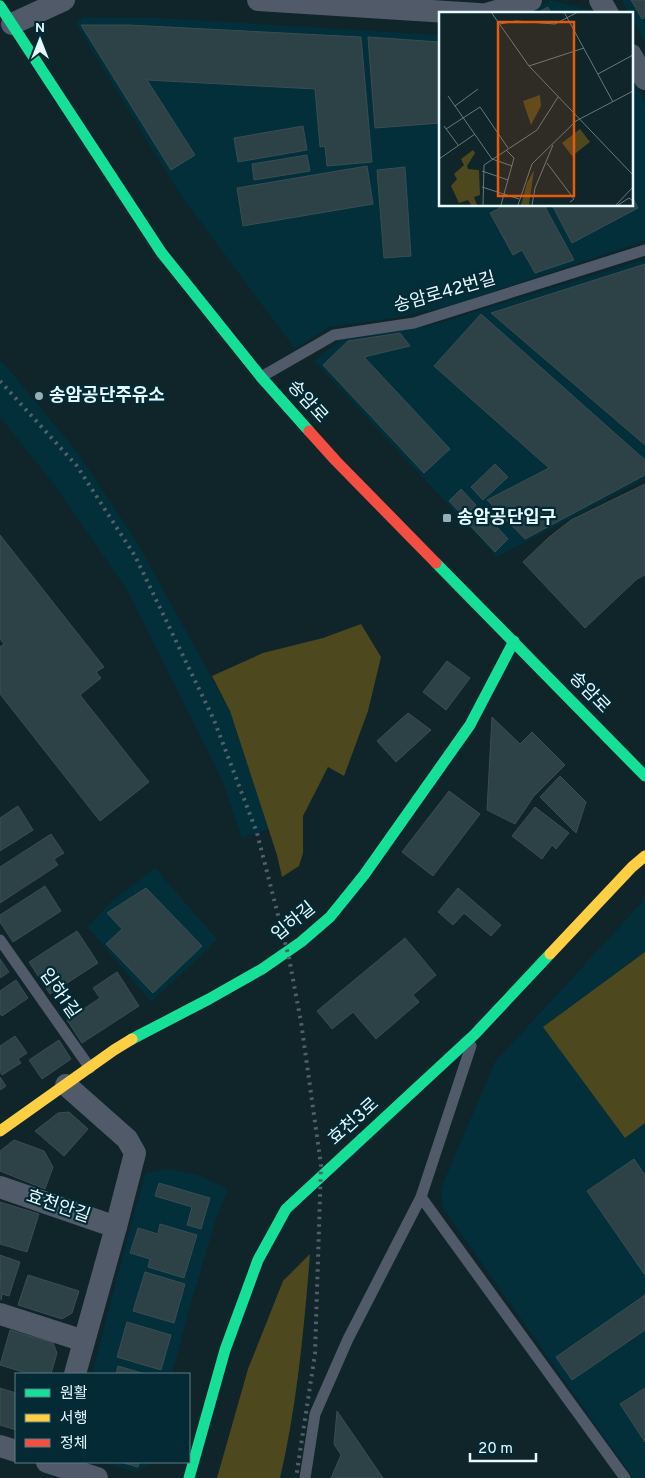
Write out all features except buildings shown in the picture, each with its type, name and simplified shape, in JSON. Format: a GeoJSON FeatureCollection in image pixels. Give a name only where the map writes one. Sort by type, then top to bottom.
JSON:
{"type":"FeatureCollection","features":[{"type":"Feature","properties":{"kind":"street"},"geometry":{"type":"LineString","coordinates":[[12,24],[64,0]]}},
{"type":"Feature","properties":{"kind":"street"},"geometry":{"type":"LineString","coordinates":[[258,0],[447,12]]}},
{"type":"Feature","properties":{"kind":"street"},"geometry":{"type":"LineString","coordinates":[[493,12],[526,3],[530,0]]}},
{"type":"Feature","properties":{"kind":"street"},"geometry":{"type":"LineString","coordinates":[[600,0],[607,12]]}},
{"type":"Feature","properties":{"kind":"street","name":"송암로"},"geometry":{"type":"LineString","coordinates":[[0,6],[161,252],[260,377],[336,461],[645,776]]}},
{"type":"Feature","properties":{"kind":"street"},"geometry":{"type":"LineString","coordinates":[[632,57],[645,79]]}},
{"type":"Feature","properties":{"kind":"street","name":"입하길"},"geometry":{"type":"LineString","coordinates":[[0,1131],[114,1050],[262,969],[301,942],[330,917],[364,875],[470,725],[514,641]]}},
{"type":"Feature","properties":{"kind":"street","name":"효천3로"},"geometry":{"type":"LineString","coordinates":[[189,1478],[224,1350],[258,1260],[286,1210],[475,1034],[632,867],[645,856]]}},
{"type":"Feature","properties":{"kind":"street"},"geometry":{"type":"LineString","coordinates":[[66,1085],[127,1139],[135,1153],[75,1373]]}},
{"type":"Feature","properties":{"kind":"street","name":"효천안길"},"geometry":{"type":"LineString","coordinates":[[0,1187],[116,1227]]}},
{"type":"Feature","properties":{"kind":"street"},"geometry":{"type":"LineString","coordinates":[[0,1314],[84,1340]]}},
{"type":"Feature","properties":{"kind":"street"},"geometry":{"type":"LineString","coordinates":[[0,1446],[15,1451]]}},
{"type":"Feature","properties":{"kind":"street"},"geometry":{"type":"LineString","coordinates":[[50,1466],[97,1478]]}},
{"type":"Feature","properties":{"kind":"lane","name":"송암로42번길"},"geometry":{"type":"LineString","coordinates":[[260,377],[334,335],[414,323],[645,250]]}},
{"type":"Feature","properties":{"kind":"lane","name":"입하1길"},"geometry":{"type":"LineString","coordinates":[[0,940],[90,1068]]}},
{"type":"Feature","properties":{"kind":"lane"},"geometry":{"type":"LineString","coordinates":[[305,1478],[315,1414],[348,1339],[421,1197],[475,1034]]}},
{"type":"Feature","properties":{"kind":"lane"},"geometry":{"type":"LineString","coordinates":[[421,1197],[625,1478]]}},
{"type":"Feature","properties":{"kind":"shaded area"},"geometry":{"type":"Polygon","coordinates":[[[550,0],[595,12],[529,12],[550,0]]]}},
{"type":"Feature","properties":{"kind":"shaded area"},"geometry":{"type":"Polygon","coordinates":[[[622,0],[645,0],[645,42],[632,19],[632,12],[628,12],[622,0]]]}},
{"type":"Feature","properties":{"kind":"shaded area"},"geometry":{"type":"Polygon","coordinates":[[[83,17],[159,18],[439,35],[439,206],[632,206],[632,78],[645,101],[645,241],[453,305],[394,318],[329,327],[295,349],[180,194],[76,24],[83,17]]]}},
{"type":"Feature","properties":{"kind":"shaded area"},"geometry":{"type":"Polygon","coordinates":[[[645,259],[645,479],[497,557],[314,361],[340,340],[433,325],[645,259]]]}},
{"type":"Feature","properties":{"kind":"shaded area"},"geometry":{"type":"Polygon","coordinates":[[[0,361],[78,453],[137,542],[230,711],[269,829],[242,838],[222,779],[128,591],[56,487],[0,417],[0,361]]]}},
{"type":"Feature","properties":{"kind":"shaded area"},"geometry":{"type":"Polygon","coordinates":[[[361,624],[381,657],[368,711],[344,776],[328,767],[303,816],[303,853],[299,866],[282,877],[277,855],[230,711],[212,676],[263,653],[323,638],[361,624]]]}},
{"type":"Feature","properties":{"kind":"shaded area"},"geometry":{"type":"Polygon","coordinates":[[[155,868],[217,939],[151,1002],[88,927],[110,903],[155,868]]]}},
{"type":"Feature","properties":{"kind":"shaded area"},"geometry":{"type":"Polygon","coordinates":[[[645,899],[645,1478],[633,1478],[443,1208],[441,1192],[495,1062],[645,899]]]}},
{"type":"Feature","properties":{"kind":"shaded area"},"geometry":{"type":"Polygon","coordinates":[[[645,952],[645,1123],[625,1138],[543,1027],[645,952]]]}},
{"type":"Feature","properties":{"kind":"shaded area"},"geometry":{"type":"Polygon","coordinates":[[[168,1169],[201,1176],[228,1189],[215,1222],[172,1373],[92,1373],[134,1214],[146,1173],[168,1169]]]}},
{"type":"Feature","properties":{"kind":"shaded area"},"geometry":{"type":"Polygon","coordinates":[[[310,1254],[295,1395],[280,1478],[217,1478],[248,1369],[283,1281],[310,1254]]]}},
{"type":"Feature","properties":{"kind":"shaded area"},"geometry":{"type":"Polygon","coordinates":[[[105,1463],[149,1463],[148,1466],[135,1472],[105,1463]]]}},
{"type":"Feature","properties":{"kind":"railway"},"geometry":{"type":"LineString","coordinates":[[0,381],[77,466],[135,556],[214,720],[257,833],[289,958],[301,1022],[321,1165],[315,1354],[296,1478]]}},
{"type":"Feature","properties":{"kind":"traffic: fast"},"geometry":{"type":"LineString","coordinates":[[0,6],[161,252],[261,377],[309,431]]}},
{"type":"Feature","properties":{"kind":"traffic: fast"},"geometry":{"type":"LineString","coordinates":[[436,563],[645,776]]}},
{"type":"Feature","properties":{"kind":"traffic: fast"},"geometry":{"type":"LineString","coordinates":[[132,1039],[262,969],[301,942],[330,917],[364,875],[470,725],[514,641]]}},
{"type":"Feature","properties":{"kind":"traffic: fast"},"geometry":{"type":"LineString","coordinates":[[189,1478],[225,1350],[258,1260],[286,1209],[475,1034],[550,954]]}},
{"type":"Feature","properties":{"kind":"traffic: slow"},"geometry":{"type":"LineString","coordinates":[[550,954],[632,867],[645,856]]}},
{"type":"Feature","properties":{"kind":"traffic: slow"},"geometry":{"type":"LineString","coordinates":[[0,1131],[132,1039]]}},
{"type":"Feature","properties":{"kind":"traffic: jam"},"geometry":{"type":"LineString","coordinates":[[309,431],[436,563]]}},
{"type":"Feature","properties":{"kind":"place","name":"송암공단주유소"},"geometry":{"type":"Point","coordinates":[39,396]}},
{"type":"Feature","properties":{"kind":"place","name":"송암공단입구"},"geometry":{"type":"Point","coordinates":[447,518]}}]}
